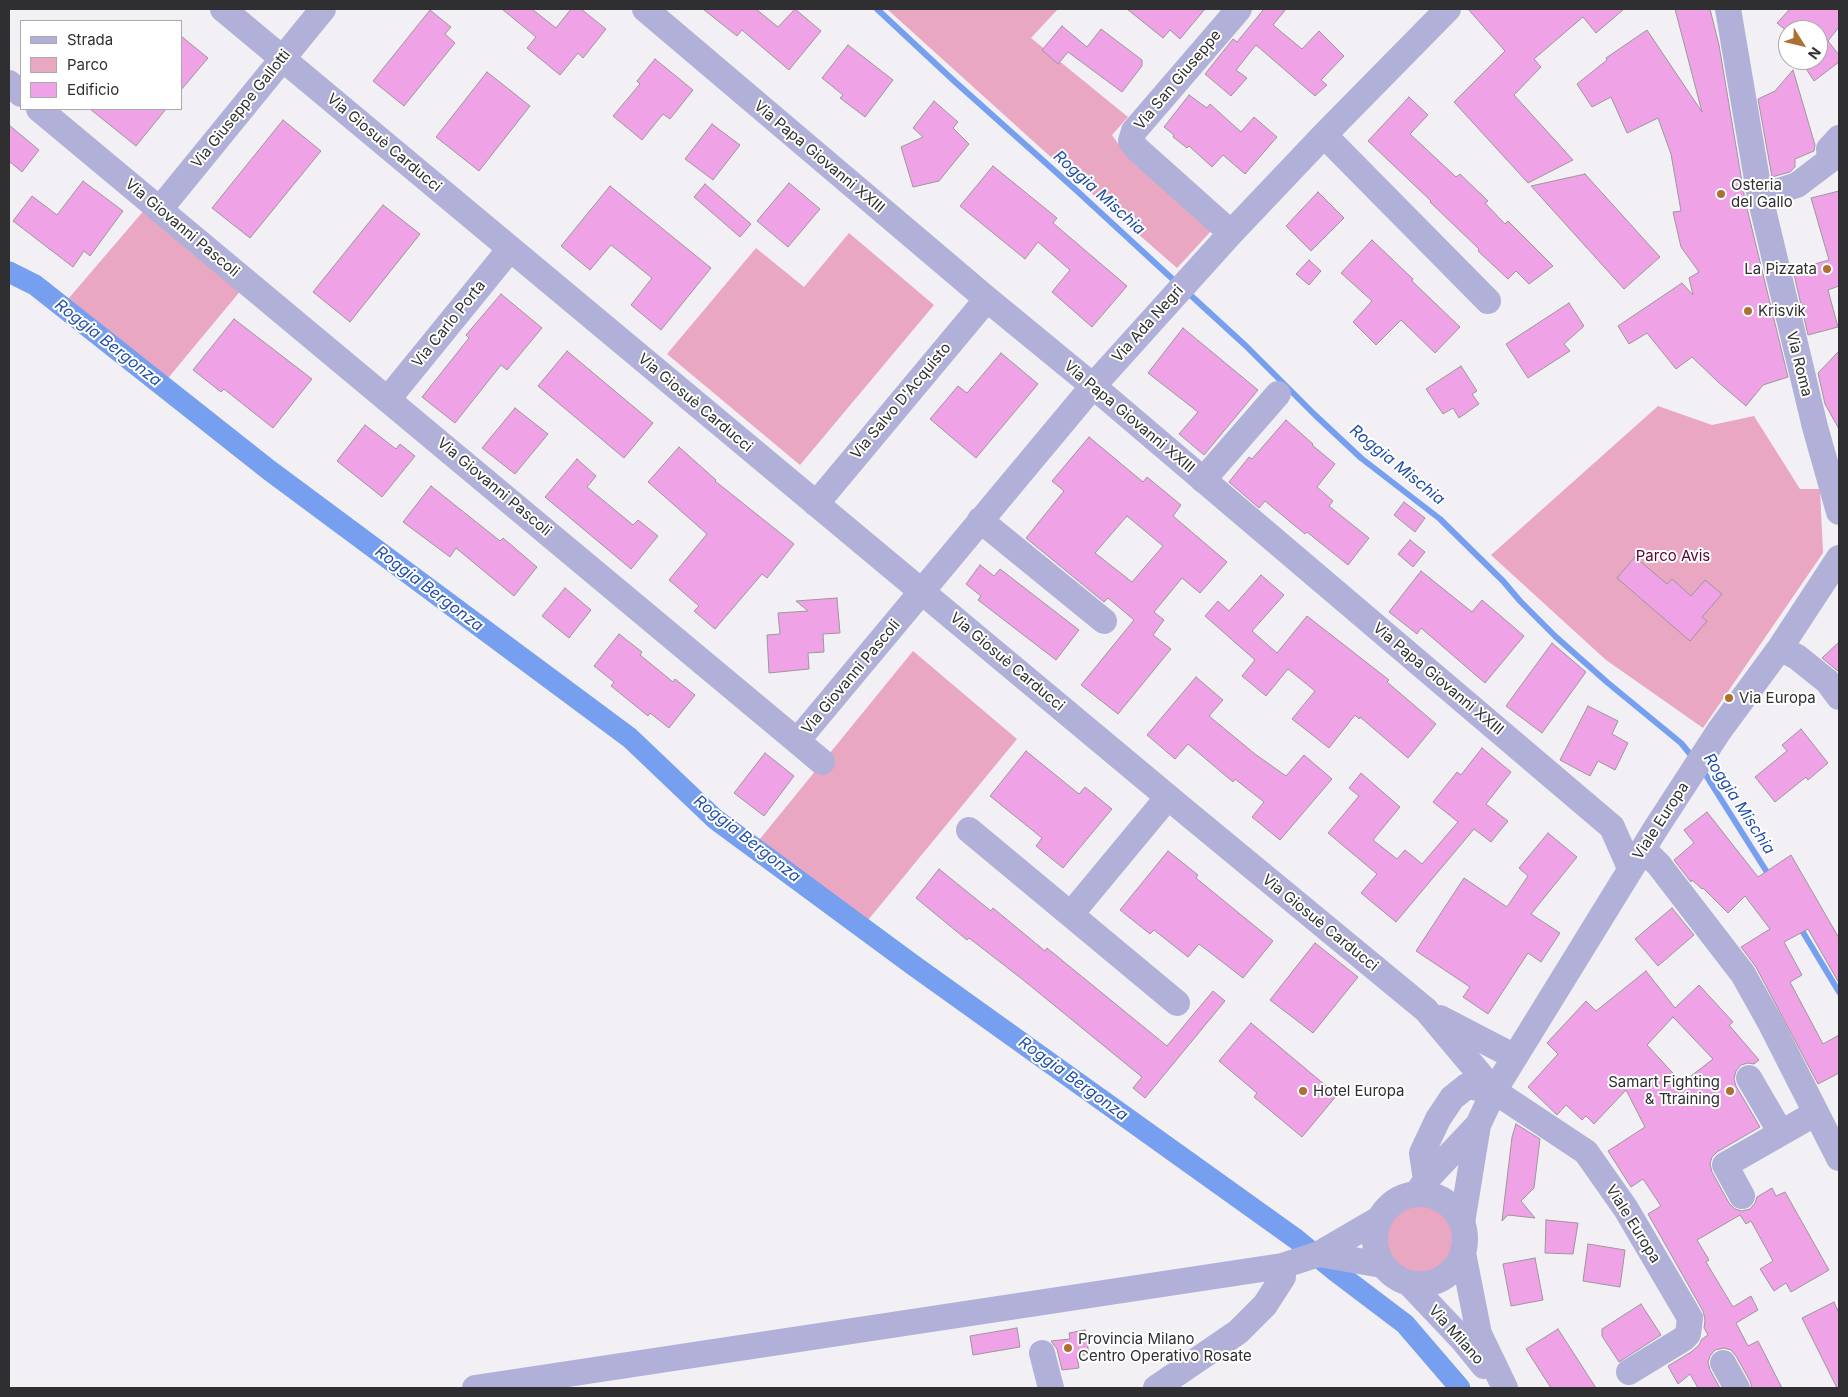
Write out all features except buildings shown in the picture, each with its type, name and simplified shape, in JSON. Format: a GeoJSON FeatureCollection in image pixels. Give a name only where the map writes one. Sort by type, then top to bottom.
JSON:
{"type":"FeatureCollection","features":[{"type":"Feature","properties":{"kind":"street","name":"Via Giosuè Carducci"},"geometry":{"type":"LineString","coordinates":[[223,9],[1426,1010],[1494,1091]]}},
{"type":"Feature","properties":{"kind":"street","name":"Via Giuseppe Gallotti"},"geometry":{"type":"LineString","coordinates":[[160,209],[323,9]]}},
{"type":"Feature","properties":{"kind":"street","name":"Via Papa Giovanni XXIII"},"geometry":{"type":"LineString","coordinates":[[645,9],[986,299],[1093,386],[1612,827]]}},
{"type":"Feature","properties":{"kind":"street","name":"Via San Giuseppe"},"geometry":{"type":"LineString","coordinates":[[1231,233],[1137,149],[1131,141],[1134,131],[1239,9]]}},
{"type":"Feature","properties":{"kind":"street","name":"Via Ada Negri"},"geometry":{"type":"LineString","coordinates":[[921,591],[1093,386],[1181,287],[1324,135],[1448,9]]}},
{"type":"Feature","properties":{"kind":"street","name":"Via Roma"},"geometry":{"type":"LineString","coordinates":[[1728,9],[1760,197],[1814,426],[1839,512]]}},
{"type":"Feature","properties":{"kind":"street"},"geometry":{"type":"LineString","coordinates":[[9,83],[20,93]]}},
{"type":"Feature","properties":{"kind":"street","name":"Via Giovanni Pascoli"},"geometry":{"type":"LineString","coordinates":[[41,110],[797,741],[921,591]]}},
{"type":"Feature","properties":{"kind":"street"},"geometry":{"type":"LineString","coordinates":[[1324,135],[1488,301]]}},
{"type":"Feature","properties":{"kind":"street"},"geometry":{"type":"LineString","coordinates":[[1760,197],[1796,185],[1830,160],[1829,149],[1839,138]]}},
{"type":"Feature","properties":{"kind":"street","name":"Via Carlo Porta"},"geometry":{"type":"LineString","coordinates":[[388,399],[510,249]]}},
{"type":"Feature","properties":{"kind":"street","name":"Via Salvo D'Acquisto"},"geometry":{"type":"LineString","coordinates":[[816,504],[986,299]]}},
{"type":"Feature","properties":{"kind":"street"},"geometry":{"type":"LineString","coordinates":[[1203,480],[1278,394]]}},
{"type":"Feature","properties":{"kind":"street"},"geometry":{"type":"LineString","coordinates":[[980,520],[1104,621]]}},
{"type":"Feature","properties":{"kind":"street","name":"Viale Europa"},"geometry":{"type":"LineString","coordinates":[[1462,1223],[1478,1125],[1494,1091],[1643,848],[1719,732],[1780,648],[1839,558]]}},
{"type":"Feature","properties":{"kind":"street"},"geometry":{"type":"LineString","coordinates":[[1780,648],[1797,657],[1812,669],[1827,682],[1839,697]]}},
{"type":"Feature","properties":{"kind":"street"},"geometry":{"type":"LineString","coordinates":[[797,741],[822,762]]}},
{"type":"Feature","properties":{"kind":"street"},"geometry":{"type":"LineString","coordinates":[[1071,914],[1168,797]]}},
{"type":"Feature","properties":{"kind":"street"},"geometry":{"type":"LineString","coordinates":[[1612,827],[1622,824],[1659,865],[1742,974],[1772,1026],[1839,1158]]}},
{"type":"Feature","properties":{"kind":"street"},"geometry":{"type":"LineString","coordinates":[[1612,827],[1643,848]]}},
{"type":"Feature","properties":{"kind":"street"},"geometry":{"type":"LineString","coordinates":[[969,830],[1177,1003]]}},
{"type":"Feature","properties":{"kind":"street","name":"Via Giosuè Carducci"},"geometry":{"type":"LineString","coordinates":[[1426,1010],[1515,1057]]}},
{"type":"Feature","properties":{"kind":"street"},"geometry":{"type":"LineString","coordinates":[[1749,1078],[1781,1133]]}},
{"type":"Feature","properties":{"kind":"street"},"geometry":{"type":"LineString","coordinates":[[1421,1187],[1422,1153],[1438,1119],[1452,1098],[1467,1086],[1494,1091]]}},
{"type":"Feature","properties":{"kind":"street","name":"Viale Europa"},"geometry":{"type":"LineString","coordinates":[[1494,1091],[1586,1152],[1626,1210],[1690,1318],[1688,1334],[1683,1339],[1629,1372]]}},
{"type":"Feature","properties":{"kind":"street"},"geometry":{"type":"LineString","coordinates":[[1742,1196],[1725,1165],[1816,1113]]}},
{"type":"Feature","properties":{"kind":"street","name":"Viale Europa"},"geometry":{"type":"LineString","coordinates":[[1421,1187],[1478,1125]]}},
{"type":"Feature","properties":{"kind":"street"},"geometry":{"type":"LineString","coordinates":[[1421,1187],[1449,1204],[1457,1212],[1462,1223],[1465,1241],[1463,1253],[1456,1267],[1444,1277],[1430,1284],[1420,1285],[1396,1278],[1382,1265],[1374,1243],[1375,1231],[1382,1213],[1394,1202],[1421,1187]]}},
{"type":"Feature","properties":{"kind":"street"},"geometry":{"type":"LineString","coordinates":[[475,1388],[1282,1266],[1319,1254],[1379,1219]]}},
{"type":"Feature","properties":{"kind":"street","name":"Via Milano"},"geometry":{"type":"LineString","coordinates":[[1463,1253],[1479,1334],[1504,1388]]}},
{"type":"Feature","properties":{"kind":"street"},"geometry":{"type":"LineString","coordinates":[[1319,1254],[1382,1265]]}},
{"type":"Feature","properties":{"kind":"street"},"geometry":{"type":"LineString","coordinates":[[1156,1388],[1238,1332],[1265,1305],[1283,1277],[1282,1266]]}},
{"type":"Feature","properties":{"kind":"street","name":"Via Milano"},"geometry":{"type":"LineString","coordinates":[[1408,1283],[1462,1339],[1504,1388]]}},
{"type":"Feature","properties":{"kind":"street"},"geometry":{"type":"LineString","coordinates":[[1042,1353],[1051,1388]]}},
{"type":"Feature","properties":{"kind":"street"},"geometry":{"type":"LineString","coordinates":[[1723,1363],[1737,1388]]}},
{"type":"Feature","properties":{"kind":"green space"},"geometry":{"type":"Polygon","coordinates":[[[887,9],[1058,9],[1031,38],[1128,117],[1112,135],[1126,155],[1213,229],[1177,268],[887,9]]]}},
{"type":"Feature","properties":{"kind":"green space"},"geometry":{"type":"Polygon","coordinates":[[[146,208],[242,289],[164,383],[63,305],[146,208]]]}},
{"type":"Feature","properties":{"kind":"green space"},"geometry":{"type":"Polygon","coordinates":[[[849,233],[934,305],[800,465],[667,354],[756,248],[804,287],[849,233]]]}},
{"type":"Feature","properties":{"kind":"green space","name":"Parco Avis"},"geometry":{"type":"Polygon","coordinates":[[[1658,406],[1712,425],[1754,416],[1800,489],[1820,489],[1823,553],[1703,728],[1606,660],[1491,555],[1658,406]]]}},
{"type":"Feature","properties":{"kind":"green space"},"geometry":{"type":"Polygon","coordinates":[[[913,651],[1017,739],[864,925],[755,845],[913,651]]]}},
{"type":"Feature","properties":{"kind":"green space"},"geometry":{"type":"Polygon","coordinates":[[[1420,1202],[1440,1208],[1450,1218],[1456,1238],[1450,1258],[1440,1268],[1420,1274],[1400,1268],[1390,1258],[1384,1238],[1390,1218],[1400,1208],[1420,1202]]]}},
{"type":"Feature","properties":{"kind":"waterway","name":"Roggia Mischia"},"geometry":{"type":"LineString","coordinates":[[877,9],[1179,285]]}},
{"type":"Feature","properties":{"kind":"waterway","name":"Roggia Bergonza"},"geometry":{"type":"LineString","coordinates":[[9,272],[35,285],[269,470],[630,738],[715,819],[913,965],[1296,1239],[1405,1324],[1460,1388]]}},
{"type":"Feature","properties":{"kind":"waterway","name":"Roggia Mischia"},"geometry":{"type":"LineString","coordinates":[[1186,291],[1246,346],[1361,458],[1440,519],[1556,637],[1681,743],[1695,760]]}},
{"type":"Feature","properties":{"kind":"waterway","name":"Roggia Mischia"},"geometry":{"type":"LineString","coordinates":[[1702,769],[1770,877]]}},
{"type":"Feature","properties":{"kind":"waterway","name":"Roggia Mischia"},"geometry":{"type":"LineString","coordinates":[[1798,924],[1839,992]]}},
{"type":"Feature","properties":{"kind":"place","name":"Osteria del Gallo"},"geometry":{"type":"Point","coordinates":[1721,194]}},
{"type":"Feature","properties":{"kind":"place","name":"La Pizzata"},"geometry":{"type":"Point","coordinates":[1827,269]}},
{"type":"Feature","properties":{"kind":"place","name":"Krisvik"},"geometry":{"type":"Point","coordinates":[1748,311]}},
{"type":"Feature","properties":{"kind":"place","name":"Via Europa"},"geometry":{"type":"Point","coordinates":[1729,698]}},
{"type":"Feature","properties":{"kind":"place","name":"Hotel Europa"},"geometry":{"type":"Point","coordinates":[1303,1091]}},
{"type":"Feature","properties":{"kind":"place","name":"Samart Fighting & Ttraining"},"geometry":{"type":"Point","coordinates":[1730,1091]}},
{"type":"Feature","properties":{"kind":"place","name":"Provincia Milano Centro Operativo Rosate"},"geometry":{"type":"Point","coordinates":[1068,1348]}}]}
